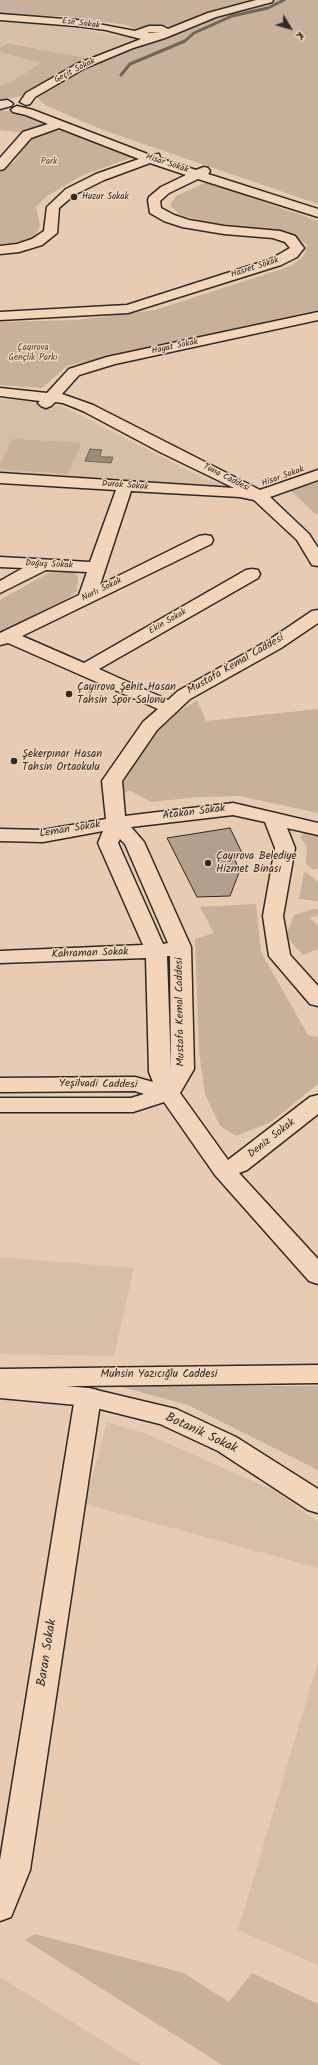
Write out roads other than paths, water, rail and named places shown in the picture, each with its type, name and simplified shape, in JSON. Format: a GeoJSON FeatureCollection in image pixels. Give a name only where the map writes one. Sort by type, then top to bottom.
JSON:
{"type":"FeatureCollection","features":[{"type":"Feature","properties":{"kind":"street"},"geometry":{"type":"LineString","coordinates":[[129,46],[160,33],[268,0]]}},
{"type":"Feature","properties":{"kind":"street","name":"Ese Sokak"},"geometry":{"type":"LineString","coordinates":[[0,17],[106,27],[144,36],[160,33]]}},
{"type":"Feature","properties":{"kind":"street"},"geometry":{"type":"LineString","coordinates":[[106,27],[160,33]]}},
{"type":"Feature","properties":{"kind":"street"},"geometry":{"type":"LineString","coordinates":[[129,46],[144,36]]}},
{"type":"Feature","properties":{"kind":"street","name":"Geçit Sokak"},"geometry":{"type":"LineString","coordinates":[[17,106],[30,94],[81,66],[129,46]]}},
{"type":"Feature","properties":{"kind":"street","name":"Hisar Sokak"},"geometry":{"type":"LineString","coordinates":[[17,106],[59,124],[153,158],[318,206]]}},
{"type":"Feature","properties":{"kind":"street","name":"Hisar Sokak"},"geometry":{"type":"LineString","coordinates":[[17,106],[153,158]]}},
{"type":"Feature","properties":{"kind":"street"},"geometry":{"type":"LineString","coordinates":[[0,166],[27,134],[59,124]]}},
{"type":"Feature","properties":{"kind":"street"},"geometry":{"type":"LineString","coordinates":[[0,250],[19,248],[37,242],[50,233],[53,207],[70,192],[100,177],[153,158]]}},
{"type":"Feature","properties":{"kind":"street","name":"Hisar Sokak"},"geometry":{"type":"LineString","coordinates":[[202,173],[318,213]]}},
{"type":"Feature","properties":{"kind":"street","name":"Hasret Sokak"},"geometry":{"type":"LineString","coordinates":[[0,316],[128,309],[276,262],[292,254],[297,248],[290,239],[275,234],[224,230],[187,224],[169,218],[155,210],[154,200],[165,190],[202,173]]}},
{"type":"Feature","properties":{"kind":"street","name":"Hayat Sokak"},"geometry":{"type":"LineString","coordinates":[[49,400],[74,372],[112,360],[318,316]]}},
{"type":"Feature","properties":{"kind":"street","name":"Tuna Caddesi"},"geometry":{"type":"LineString","coordinates":[[0,392],[49,400],[248,493]]}},
{"type":"Feature","properties":{"kind":"street","name":"Tuna Caddesi"},"geometry":{"type":"LineString","coordinates":[[0,399],[49,400]]}},
{"type":"Feature","properties":{"kind":"street","name":"Hisar Sokak"},"geometry":{"type":"LineString","coordinates":[[248,493],[318,464]]}},
{"type":"Feature","properties":{"kind":"street","name":"Hisar Sokak"},"geometry":{"type":"LineString","coordinates":[[248,493],[318,475]]}},
{"type":"Feature","properties":{"kind":"street","name":"Durak Sokak"},"geometry":{"type":"LineString","coordinates":[[0,478],[248,493]]}},
{"type":"Feature","properties":{"kind":"street"},"geometry":{"type":"LineString","coordinates":[[87,597],[125,486]]}},
{"type":"Feature","properties":{"kind":"street"},"geometry":{"type":"LineString","coordinates":[[248,493],[271,506],[303,537],[318,561]]}},
{"type":"Feature","properties":{"kind":"street","name":"Narlı Sokak"},"geometry":{"type":"LineString","coordinates":[[4,638],[205,540]]}},
{"type":"Feature","properties":{"kind":"street","name":"Doğuş Sokak"},"geometry":{"type":"LineString","coordinates":[[0,562],[98,568]]}},
{"type":"Feature","properties":{"kind":"street"},"geometry":{"type":"LineString","coordinates":[[0,588],[42,565]]}},
{"type":"Feature","properties":{"kind":"street","name":"Ekin Sokak"},"geometry":{"type":"LineString","coordinates":[[85,670],[252,574]]}},
{"type":"Feature","properties":{"kind":"street","name":"Mustafa Kemal Caddesi"},"geometry":{"type":"LineString","coordinates":[[318,616],[275,644],[184,695],[169,707],[150,726],[112,781],[116,823],[108,843],[156,951],[160,1072],[169,1093],[223,1170],[318,1274]]}},
{"type":"Feature","properties":{"kind":"street"},"geometry":{"type":"LineString","coordinates":[[4,638],[85,670],[169,707]]}},
{"type":"Feature","properties":{"kind":"street","name":"Atakan Sokak"},"geometry":{"type":"LineString","coordinates":[[116,823],[233,809],[318,829]]}},
{"type":"Feature","properties":{"kind":"street"},"geometry":{"type":"LineString","coordinates":[[273,818],[285,848],[272,916],[280,956],[318,999]]}},
{"type":"Feature","properties":{"kind":"street","name":"Mustafa Kemal Caddesi"},"geometry":{"type":"LineString","coordinates":[[116,823],[134,842],[180,947],[183,1069],[169,1093]]}},
{"type":"Feature","properties":{"kind":"street","name":"Leman Sokak"},"geometry":{"type":"LineString","coordinates":[[0,836],[43,836],[116,823]]}},
{"type":"Feature","properties":{"kind":"street","name":"Kahraman Sokak"},"geometry":{"type":"LineString","coordinates":[[0,957],[156,951],[180,947]]}},
{"type":"Feature","properties":{"kind":"street","name":"Yeşilvadi Caddesi"},"geometry":{"type":"LineString","coordinates":[[0,1085],[135,1084],[169,1093]]}},
{"type":"Feature","properties":{"kind":"street","name":"Yeşilvadi Caddesi"},"geometry":{"type":"LineString","coordinates":[[0,1105],[133,1105],[169,1093]]}},
{"type":"Feature","properties":{"kind":"street","name":"Deniz Sokak"},"geometry":{"type":"LineString","coordinates":[[223,1170],[239,1165],[318,1102]]}},
{"type":"Feature","properties":{"kind":"street","name":"Muhsin Yazıcığlu Caddesi"},"geometry":{"type":"LineString","coordinates":[[0,1378],[318,1374]]}},
{"type":"Feature","properties":{"kind":"street","name":"Botanik Sokak"},"geometry":{"type":"LineString","coordinates":[[0,1389],[88,1397],[174,1419],[227,1444],[318,1503]]}},
{"type":"Feature","properties":{"kind":"street","name":"Baran Sokak"},"geometry":{"type":"LineString","coordinates":[[0,1907],[14,1870],[88,1397]]}},
{"type":"Feature","properties":{"kind":"waterway"},"geometry":{"type":"LineString","coordinates":[[121,75],[130,64],[185,41],[194,33],[232,16],[268,8],[284,0]]}},
{"type":"Feature","properties":{"kind":"place","name":"Huzur Sokak"},"geometry":{"type":"Point","coordinates":[74,197]}},
{"type":"Feature","properties":{"kind":"place","name":"Çayırova Şehit Hasan Tahsin Spor Salonu"},"geometry":{"type":"Point","coordinates":[69,694]}},
{"type":"Feature","properties":{"kind":"place","name":"Şekerpınar Hasan Tahsin Ortaokulu"},"geometry":{"type":"Point","coordinates":[14,761]}},
{"type":"Feature","properties":{"kind":"place","name":"Çayırova Belediye Hizmet Binası"},"geometry":{"type":"Point","coordinates":[208,863]}},
{"type":"Feature","properties":{"kind":"park label","name":"Park"},"geometry":{"type":"Point","coordinates":[49,162]}},
{"type":"Feature","properties":{"kind":"park label","name":"Çayırova Gençlik Parkı"},"geometry":{"type":"Point","coordinates":[33,354]}}]}
